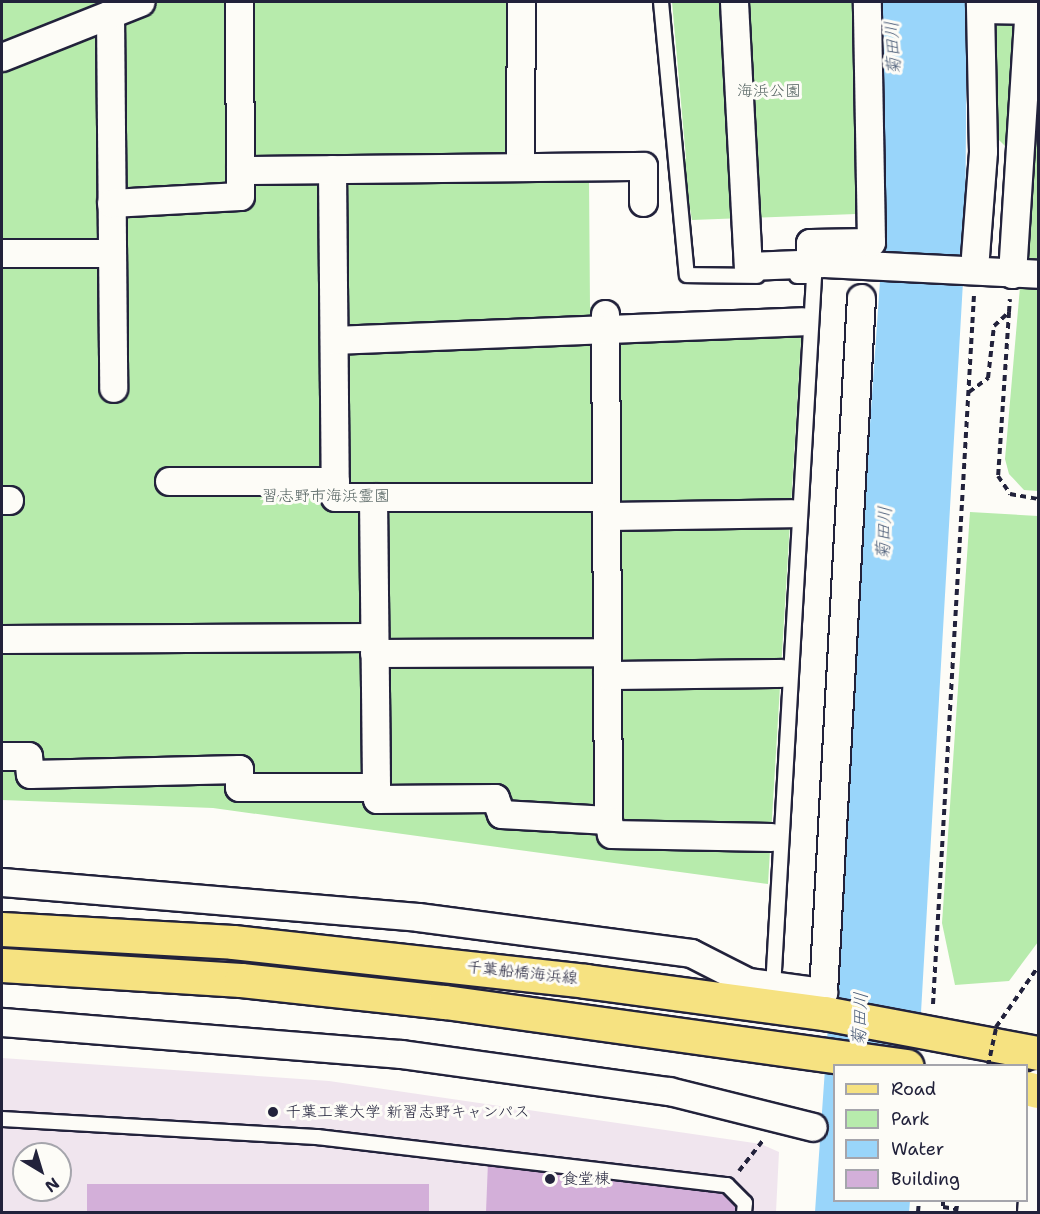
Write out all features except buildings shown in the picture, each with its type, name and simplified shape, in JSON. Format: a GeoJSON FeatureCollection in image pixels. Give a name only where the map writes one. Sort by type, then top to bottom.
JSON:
{"type":"FeatureCollection","features":[{"type":"Feature","properties":{"kind":"main road","name":"千葉船橋海浜線"},"geometry":{"type":"LineString","coordinates":[[2,929],[233,942],[772,995],[824,1013],[933,1017],[1038,1053]]}},
{"type":"Feature","properties":{"kind":"main road"},"geometry":{"type":"LineString","coordinates":[[2,965],[241,980],[821,1050],[901,1064]]}},
{"type":"Feature","properties":{"kind":"street"},"geometry":{"type":"LineString","coordinates":[[2,57],[140,2]]}},
{"type":"Feature","properties":{"kind":"street"},"geometry":{"type":"LineString","coordinates":[[111,203],[240,196],[239,2]]}},
{"type":"Feature","properties":{"kind":"street"},"geometry":{"type":"LineString","coordinates":[[520,167],[521,2]]}},
{"type":"Feature","properties":{"kind":"street"},"geometry":{"type":"LineString","coordinates":[[734,2],[748,266],[817,263],[1005,269]]}},
{"type":"Feature","properties":{"kind":"street"},"geometry":{"type":"LineString","coordinates":[[817,263],[810,243],[871,242],[867,2]]}},
{"type":"Feature","properties":{"kind":"street"},"geometry":{"type":"LineString","coordinates":[[981,5],[1032,7],[1015,229],[1005,269],[983,151],[981,5]]}},
{"type":"Feature","properties":{"kind":"street"},"geometry":{"type":"LineString","coordinates":[[110,14],[113,388]]}},
{"type":"Feature","properties":{"kind":"street"},"geometry":{"type":"LineString","coordinates":[[983,151],[1000,165],[1000,221],[1015,229]]}},
{"type":"Feature","properties":{"kind":"street"},"geometry":{"type":"LineString","coordinates":[[240,170],[643,166],[643,202]]}},
{"type":"Feature","properties":{"kind":"street"},"geometry":{"type":"LineString","coordinates":[[332,169],[335,497],[791,513]]}},
{"type":"Feature","properties":{"kind":"street"},"geometry":{"type":"LineString","coordinates":[[2,253],[111,253]]}},
{"type":"Feature","properties":{"kind":"street"},"geometry":{"type":"LineString","coordinates":[[2,882],[430,918],[692,953],[772,995],[823,992],[861,298]]}},
{"type":"Feature","properties":{"kind":"street"},"geometry":{"type":"LineString","coordinates":[[334,340],[605,322],[802,321]]}},
{"type":"Feature","properties":{"kind":"street"},"geometry":{"type":"LineString","coordinates":[[605,322],[608,820],[611,834],[771,837]]}},
{"type":"Feature","properties":{"kind":"street"},"geometry":{"type":"LineString","coordinates":[[169,482],[335,481]]}},
{"type":"Feature","properties":{"kind":"street"},"geometry":{"type":"LineString","coordinates":[[373,497],[377,799],[495,798],[501,814],[608,820]]}},
{"type":"Feature","properties":{"kind":"street"},"geometry":{"type":"LineString","coordinates":[[2,639],[374,645],[607,664],[781,673]]}},
{"type":"Feature","properties":{"kind":"street"},"geometry":{"type":"LineString","coordinates":[[2,756],[28,756],[30,774],[239,769],[239,787],[376,787]]}},
{"type":"Feature","properties":{"kind":"street"},"geometry":{"type":"LineString","coordinates":[[2,1022],[401,1053],[669,1091],[777,1122],[813,1127]]}},
{"type":"Feature","properties":{"kind":"street"},"geometry":{"type":"LineString","coordinates":[[1035,1089],[1038,1146]]}},
{"type":"Feature","properties":{"kind":"street"},"geometry":{"type":"LineString","coordinates":[[1034,1212],[1038,1161]]}},
{"type":"Feature","properties":{"kind":"lane"},"geometry":{"type":"LineString","coordinates":[[661,2],[687,275],[814,276],[772,995]]}},
{"type":"Feature","properties":{"kind":"lane"},"geometry":{"type":"LineString","coordinates":[[2,1119],[317,1137],[728,1185],[745,1203],[744,1212]]}},
{"type":"Feature","properties":{"kind":"path"},"geometry":{"type":"LineString","coordinates":[[1005,269],[1009,312],[998,476],[1010,494],[1038,499]]}},
{"type":"Feature","properties":{"kind":"path"},"geometry":{"type":"LineString","coordinates":[[933,1017],[974,288]]}},
{"type":"Feature","properties":{"kind":"path"},"geometry":{"type":"LineString","coordinates":[[969,392],[988,378],[994,326],[1009,312]]}},
{"type":"Feature","properties":{"kind":"path"},"geometry":{"type":"LineString","coordinates":[[987,1064],[996,1027],[1038,967]]}},
{"type":"Feature","properties":{"kind":"path"},"geometry":{"type":"LineString","coordinates":[[728,1185],[777,1122]]}},
{"type":"Feature","properties":{"kind":"path"},"geometry":{"type":"LineString","coordinates":[[943,1202],[943,1207],[956,1211]]}},
{"type":"Feature","properties":{"kind":"shaded area","name":"千葉工業大学 新習志野キャンパス"},"geometry":{"type":"Polygon","coordinates":[[[2,1058],[329,1081],[761,1144],[779,1152],[776,1212],[2,1212],[2,1058]]]}},
{"type":"Feature","properties":{"kind":"green space"},"geometry":{"type":"Polygon","coordinates":[[[2,2],[116,2],[2,46],[2,2]]]}},
{"type":"Feature","properties":{"kind":"green space","name":"習志野市海浜霊園"},"geometry":{"type":"Polygon","coordinates":[[[126,2],[524,2],[524,177],[589,177],[590,307],[605,314],[803,308],[768,884],[213,808],[2,800],[2,51],[126,2]]]}},
{"type":"Feature","properties":{"kind":"green space","name":"海浜公園"},"geometry":{"type":"Polygon","coordinates":[[[672,2],[855,2],[856,214],[692,220],[682,164],[686,158],[672,2]]]}},
{"type":"Feature","properties":{"kind":"green space"},"geometry":{"type":"Polygon","coordinates":[[[990,17],[1015,18],[1012,153],[990,131],[990,17]]]}},
{"type":"Feature","properties":{"kind":"green space"},"geometry":{"type":"Polygon","coordinates":[[[1038,23],[1038,269],[1019,268],[1038,23]]]}},
{"type":"Feature","properties":{"kind":"green space"},"geometry":{"type":"Polygon","coordinates":[[[1020,287],[1038,287],[1038,491],[1024,490],[1009,474],[1005,459],[1020,287]]]}},
{"type":"Feature","properties":{"kind":"green space"},"geometry":{"type":"Polygon","coordinates":[[[970,512],[1038,516],[1038,942],[1009,981],[955,985],[942,923],[970,512]]]}},
{"type":"Feature","properties":{"kind":"water","name":"菊田川"},"geometry":{"type":"Polygon","coordinates":[[[883,2],[967,2],[965,247],[918,1064],[833,1064],[833,1202],[910,1202],[909,1212],[815,1212],[883,238],[883,2]]]}},
{"type":"Feature","properties":{"kind":"place","name":"千葉工業大学 新習志野キャンパス"},"geometry":{"type":"Point","coordinates":[273,1112]}},
{"type":"Feature","properties":{"kind":"place","name":"食堂棟"},"geometry":{"type":"Point","coordinates":[550,1179]}}]}
